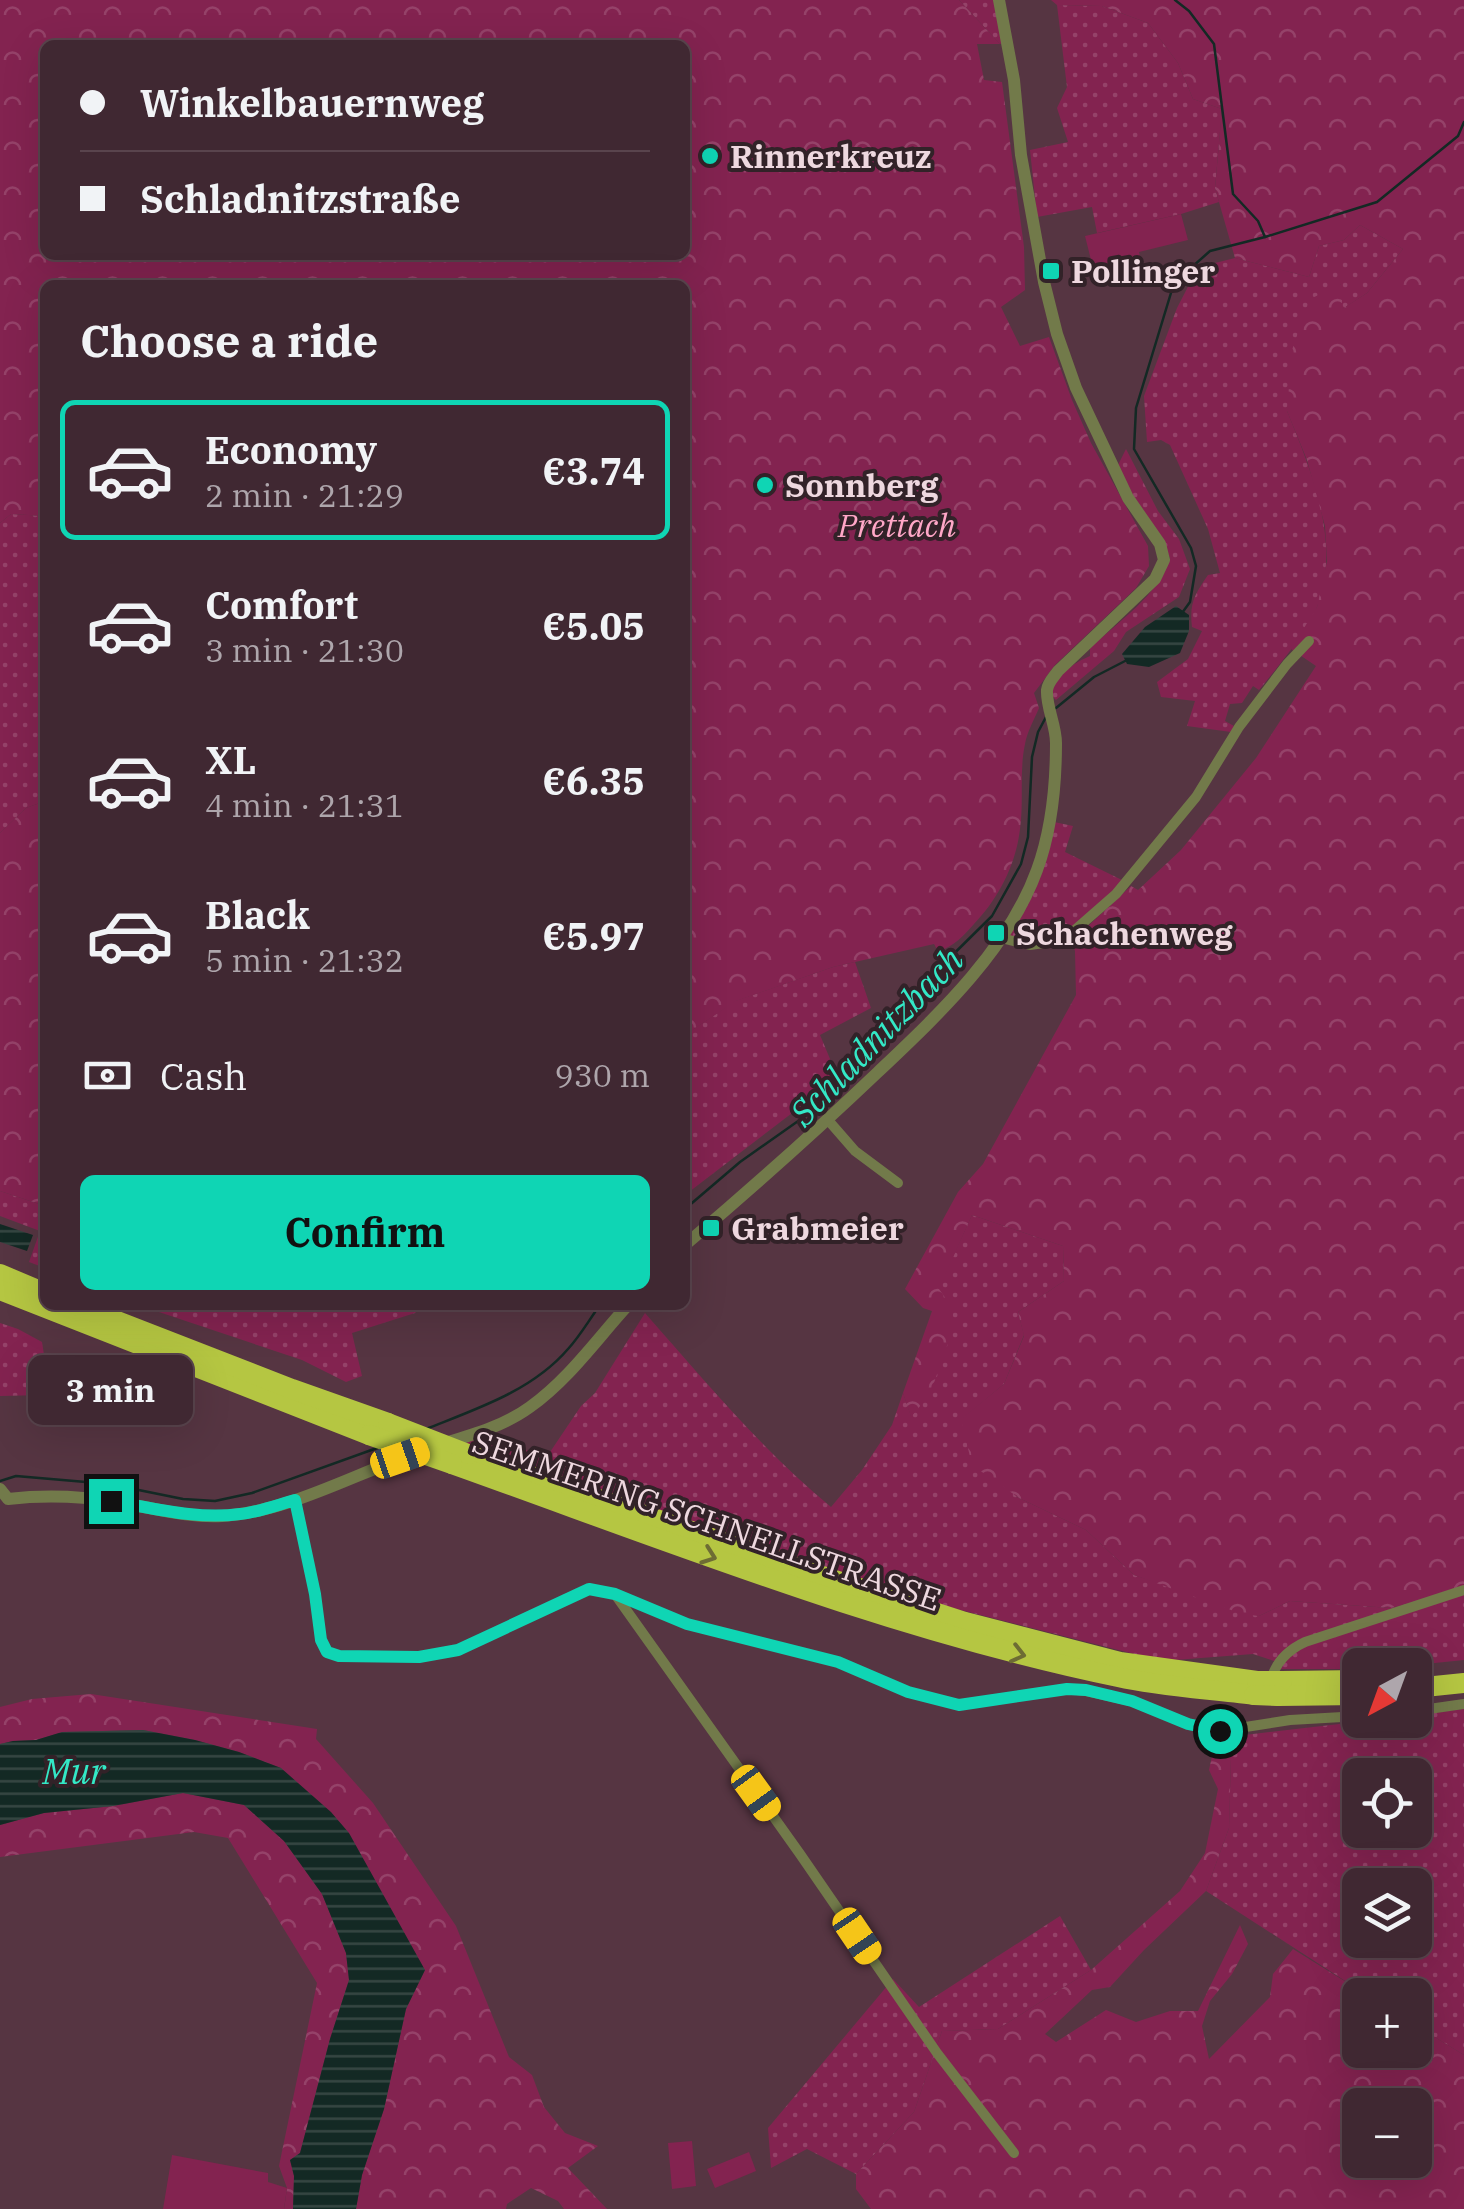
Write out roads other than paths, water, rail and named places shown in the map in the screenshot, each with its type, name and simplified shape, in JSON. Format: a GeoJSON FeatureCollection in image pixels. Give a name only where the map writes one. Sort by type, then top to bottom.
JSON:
{"type":"FeatureCollection","features":[{"type":"Feature","properties":{"kind":"highway"},"geometry":{"type":"LineString","coordinates":[[0,1274],[40,1290]]}},
{"type":"Feature","properties":{"kind":"highway","name":"SEMMERING SCHNELLSTRASSE"},"geometry":{"type":"LineString","coordinates":[[0,1290],[40,1306]]}},
{"type":"Feature","properties":{"kind":"highway","name":"SEMMERING SCHNELLSTRASSE"},"geometry":{"type":"LineString","coordinates":[[51,1310],[368,1434],[460,1459],[964,1622],[1120,1662],[1256,1688],[1342,1693]]}},
{"type":"Feature","properties":{"kind":"highway","name":"SEMMERING SCHNELLSTRASSE"},"geometry":{"type":"LineString","coordinates":[[89,1310],[292,1390],[388,1423],[460,1459]]}},
{"type":"Feature","properties":{"kind":"highway"},"geometry":{"type":"LineString","coordinates":[[1432,1675],[1464,1672]]}},
{"type":"Feature","properties":{"kind":"highway","name":"SEMMERING SCHNELLSTRASSE"},"geometry":{"type":"LineString","coordinates":[[1280,1688],[1342,1682]]}},
{"type":"Feature","properties":{"kind":"highway"},"geometry":{"type":"LineString","coordinates":[[1432,1686],[1464,1683]]}},
{"type":"Feature","properties":{"kind":"street"},"geometry":{"type":"LineString","coordinates":[[690,1241],[828,1120],[936,1018],[1000,938],[1035,875],[1047,840],[1056,742],[1047,690],[1050,682],[1155,579],[1164,560],[1160,544],[1128,498],[1076,388],[1057,334],[1044,282],[999,0]]}},
{"type":"Feature","properties":{"kind":"street"},"geometry":{"type":"LineString","coordinates":[[1000,938],[1030,945],[1068,936],[1116,894],[1196,797],[1238,727],[1309,641]]}},
{"type":"Feature","properties":{"kind":"street"},"geometry":{"type":"LineString","coordinates":[[828,1120],[855,1151],[898,1183]]}},
{"type":"Feature","properties":{"kind":"street"},"geometry":{"type":"LineString","coordinates":[[3,1496],[80,1498],[203,1516],[240,1514],[295,1500],[389,1462],[480,1432],[527,1409],[577,1365],[624,1310]]}},
{"type":"Feature","properties":{"kind":"street"},"geometry":{"type":"LineString","coordinates":[[295,1500],[321,1640],[327,1652],[339,1656],[419,1657],[458,1650],[589,1589],[615,1594],[687,1624],[838,1662],[908,1692],[959,1705],[1067,1689],[1132,1701],[1205,1729],[1236,1730],[1257,1724],[1342,1717]]}},
{"type":"Feature","properties":{"kind":"street"},"geometry":{"type":"LineString","coordinates":[[1257,1724],[1274,1669],[1291,1649],[1464,1590]]}},
{"type":"Feature","properties":{"kind":"street"},"geometry":{"type":"LineString","coordinates":[[615,1594],[937,2053],[1014,2153]]}},
{"type":"Feature","properties":{"kind":"street"},"geometry":{"type":"LineString","coordinates":[[1432,1709],[1464,1704]]}},
{"type":"Feature","properties":{"kind":"water"},"geometry":{"type":"Polygon","coordinates":[[[1176,606],[1189,615],[1189,631],[1180,653],[1149,667],[1127,664],[1122,654],[1145,627],[1176,606]]]}},
{"type":"Feature","properties":{"kind":"water"},"geometry":{"type":"Polygon","coordinates":[[[0,1224],[33,1235],[27,1251],[0,1242],[0,1224]]]}},
{"type":"Feature","properties":{"kind":"water","name":"Mur"},"geometry":{"type":"Polygon","coordinates":[[[143,1730],[239,1752],[281,1768],[349,1833],[425,1970],[406,2009],[356,2209],[293,2209],[294,2176],[290,2160],[300,2153],[349,1980],[346,1953],[322,1894],[284,1841],[244,1805],[183,1793],[44,1813],[0,1825],[0,1744],[62,1732],[143,1730]]]}},
{"type":"Feature","properties":{"kind":"waterway","name":"Schladnitzbach"},"geometry":{"type":"LineString","coordinates":[[1175,0],[1189,11],[1214,44],[1233,194],[1258,221],[1265,237],[1210,251],[1174,283],[1136,408],[1134,449],[1191,548],[1196,566],[1190,602],[1182,613]]}},
{"type":"Feature","properties":{"kind":"waterway"},"geometry":{"type":"LineString","coordinates":[[1265,237],[1377,202],[1458,136],[1464,122]]}},
{"type":"Feature","properties":{"kind":"waterway","name":"Schladnitzbach"},"geometry":{"type":"LineString","coordinates":[[1056,708],[1094,677],[1127,660]]}},
{"type":"Feature","properties":{"kind":"waterway","name":"Schladnitzbach"},"geometry":{"type":"LineString","coordinates":[[690,1205],[740,1162],[818,1107],[849,1074],[898,1009],[992,916],[1021,864],[1028,837],[1032,757],[1046,717]]}},
{"type":"Feature","properties":{"kind":"waterway","name":"Schladnitzbach"},"geometry":{"type":"LineString","coordinates":[[426,1429],[502,1397],[538,1376],[568,1349],[596,1310]]}},
{"type":"Feature","properties":{"kind":"waterway","name":"Schladnitzbach"},"geometry":{"type":"LineString","coordinates":[[0,1481],[16,1476],[109,1484],[183,1499],[215,1501],[252,1493],[377,1448]]}},
{"type":"Feature","properties":{"kind":"place","name":"Rinnerkreuz"},"geometry":{"type":"Point","coordinates":[710,156]}},
{"type":"Feature","properties":{"kind":"place","name":"Pollinger"},"geometry":{"type":"Point","coordinates":[1051,271]}},
{"type":"Feature","properties":{"kind":"place","name":"Sonnberg"},"geometry":{"type":"Point","coordinates":[765,485]}},
{"type":"Feature","properties":{"kind":"place","name":"Schachenweg"},"geometry":{"type":"Point","coordinates":[996,933]}},
{"type":"Feature","properties":{"kind":"place","name":"Grabmeier"},"geometry":{"type":"Point","coordinates":[711,1228]}},
{"type":"Feature","properties":{"kind":"park label","name":"Prettach"},"geometry":{"type":"Point","coordinates":[897,525]}}]}
